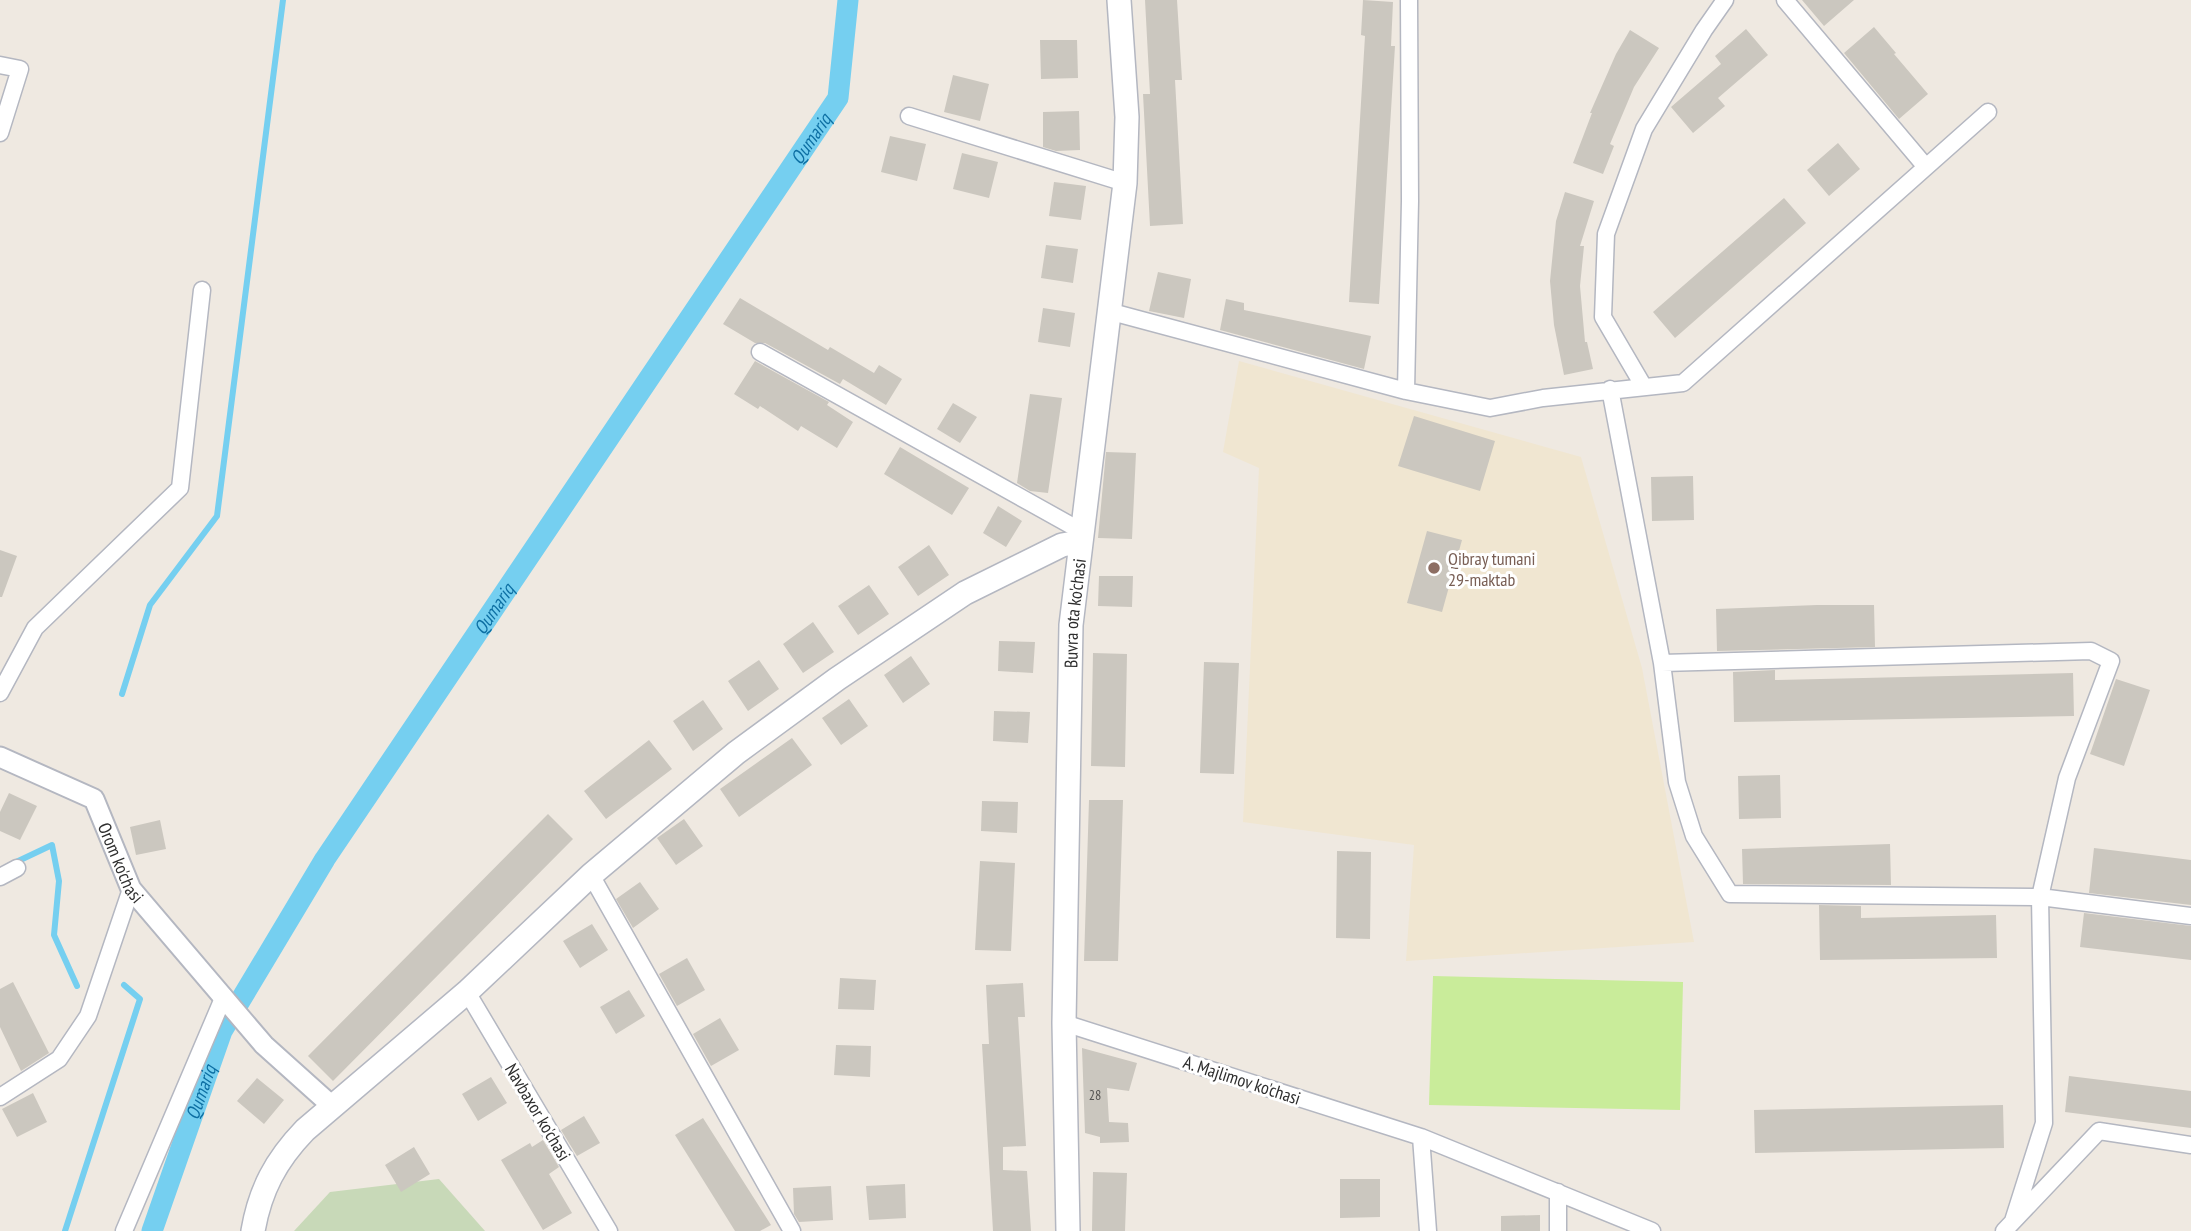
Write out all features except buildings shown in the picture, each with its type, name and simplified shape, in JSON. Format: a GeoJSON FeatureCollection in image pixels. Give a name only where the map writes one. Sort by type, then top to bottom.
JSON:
{"type":"FeatureCollection","features":[{"type":"Feature","properties":{"kind":"main road","name":"Buvra ota ko'chasi"},"geometry":{"type":"LineString","coordinates":[[1069,1231],[1064,1023],[1071,625],[1125,183],[1127,117],[1119,0]]}},
{"type":"Feature","properties":{"kind":"main road"},"geometry":{"type":"LineString","coordinates":[[253,1231],[261,1193],[275,1165],[294,1141],[467,992],[591,874],[736,753],[837,679],[965,593],[1080,536]]}},
{"type":"Feature","properties":{"kind":"street"},"geometry":{"type":"LineString","coordinates":[[1406,391],[1410,201],[1409,0]]}},
{"type":"Feature","properties":{"kind":"street"},"geometry":{"type":"LineString","coordinates":[[1644,387],[1603,317],[1606,234],[1644,129],[1725,0]]}},
{"type":"Feature","properties":{"kind":"street"},"geometry":{"type":"LineString","coordinates":[[1786,0],[1926,167]]}},
{"type":"Feature","properties":{"kind":"street"},"geometry":{"type":"LineString","coordinates":[[0,65],[20,69],[0,133]]}},
{"type":"Feature","properties":{"kind":"street"},"geometry":{"type":"LineString","coordinates":[[1108,311],[1406,391],[1490,408],[1610,389],[1683,383],[1988,112]]}},
{"type":"Feature","properties":{"kind":"street"},"geometry":{"type":"LineString","coordinates":[[909,116],[1125,183]]}},
{"type":"Feature","properties":{"kind":"street"},"geometry":{"type":"LineString","coordinates":[[0,693],[35,628],[180,488],[202,290]]}},
{"type":"Feature","properties":{"kind":"street"},"geometry":{"type":"LineString","coordinates":[[760,352],[1080,536]]}},
{"type":"Feature","properties":{"kind":"street"},"geometry":{"type":"LineString","coordinates":[[1610,389],[1662,663],[1677,782],[1694,836],[1730,894],[2040,897],[2191,916]]}},
{"type":"Feature","properties":{"kind":"street"},"geometry":{"type":"LineString","coordinates":[[1662,663],[2091,651],[2111,661],[2067,778],[2040,897],[2043,1123],[2009,1226]]}},
{"type":"Feature","properties":{"kind":"street","name":"Orom ko'chasi"},"geometry":{"type":"LineString","coordinates":[[0,757],[94,799],[131,889],[264,1045],[332,1106]]}},
{"type":"Feature","properties":{"kind":"street"},"geometry":{"type":"LineString","coordinates":[[0,877],[18,868]]}},
{"type":"Feature","properties":{"kind":"street"},"geometry":{"type":"LineString","coordinates":[[591,874],[792,1231]]}},
{"type":"Feature","properties":{"kind":"street"},"geometry":{"type":"LineString","coordinates":[[0,1097],[59,1059],[88,1016],[131,889]]}},
{"type":"Feature","properties":{"kind":"street","name":"Navbaxor ko'chasi"},"geometry":{"type":"LineString","coordinates":[[467,992],[609,1231]]}},
{"type":"Feature","properties":{"kind":"street"},"geometry":{"type":"LineString","coordinates":[[124,1231],[224,996]]}},
{"type":"Feature","properties":{"kind":"street","name":"A. Majlimov ko'chasi"},"geometry":{"type":"LineString","coordinates":[[1064,1023],[1421,1137],[1652,1231]]}},
{"type":"Feature","properties":{"kind":"street"},"geometry":{"type":"LineString","coordinates":[[2009,1226],[2099,1131],[2191,1145]]}},
{"type":"Feature","properties":{"kind":"street"},"geometry":{"type":"LineString","coordinates":[[1421,1137],[1428,1231]]}},
{"type":"Feature","properties":{"kind":"street"},"geometry":{"type":"LineString","coordinates":[[1558,1192],[1558,1231]]}},
{"type":"Feature","properties":{"kind":"shaded area","name":"Qibray tumani 29-maktab"},"geometry":{"type":"Polygon","coordinates":[[[1239,361],[1581,457],[1642,668],[1694,942],[1406,961],[1414,845],[1243,822],[1259,468],[1223,452],[1239,361]]]}},
{"type":"Feature","properties":{"kind":"green space"},"geometry":{"type":"Polygon","coordinates":[[[1433,976],[1683,982],[1680,1110],[1429,1105],[1433,976]]]}},
{"type":"Feature","properties":{"kind":"green space"},"geometry":{"type":"Polygon","coordinates":[[[439,1179],[485,1231],[294,1231],[330,1192],[439,1179]]]}},
{"type":"Feature","properties":{"kind":"waterway"},"geometry":{"type":"LineString","coordinates":[[122,694],[150,605],[217,516],[283,0]]}},
{"type":"Feature","properties":{"kind":"waterway","name":"Qumariq"},"geometry":{"type":"LineString","coordinates":[[152,1231],[222,1031],[325,859],[838,98],[848,0]]}},
{"type":"Feature","properties":{"kind":"waterway"},"geometry":{"type":"LineString","coordinates":[[14,863],[52,845],[59,881],[54,935],[77,986]]}},
{"type":"Feature","properties":{"kind":"waterway"},"geometry":{"type":"LineString","coordinates":[[65,1231],[140,999],[124,985]]}},
{"type":"Feature","properties":{"kind":"place","name":"Qibray tumani 29-maktab"},"geometry":{"type":"Point","coordinates":[1434,568]}}]}
